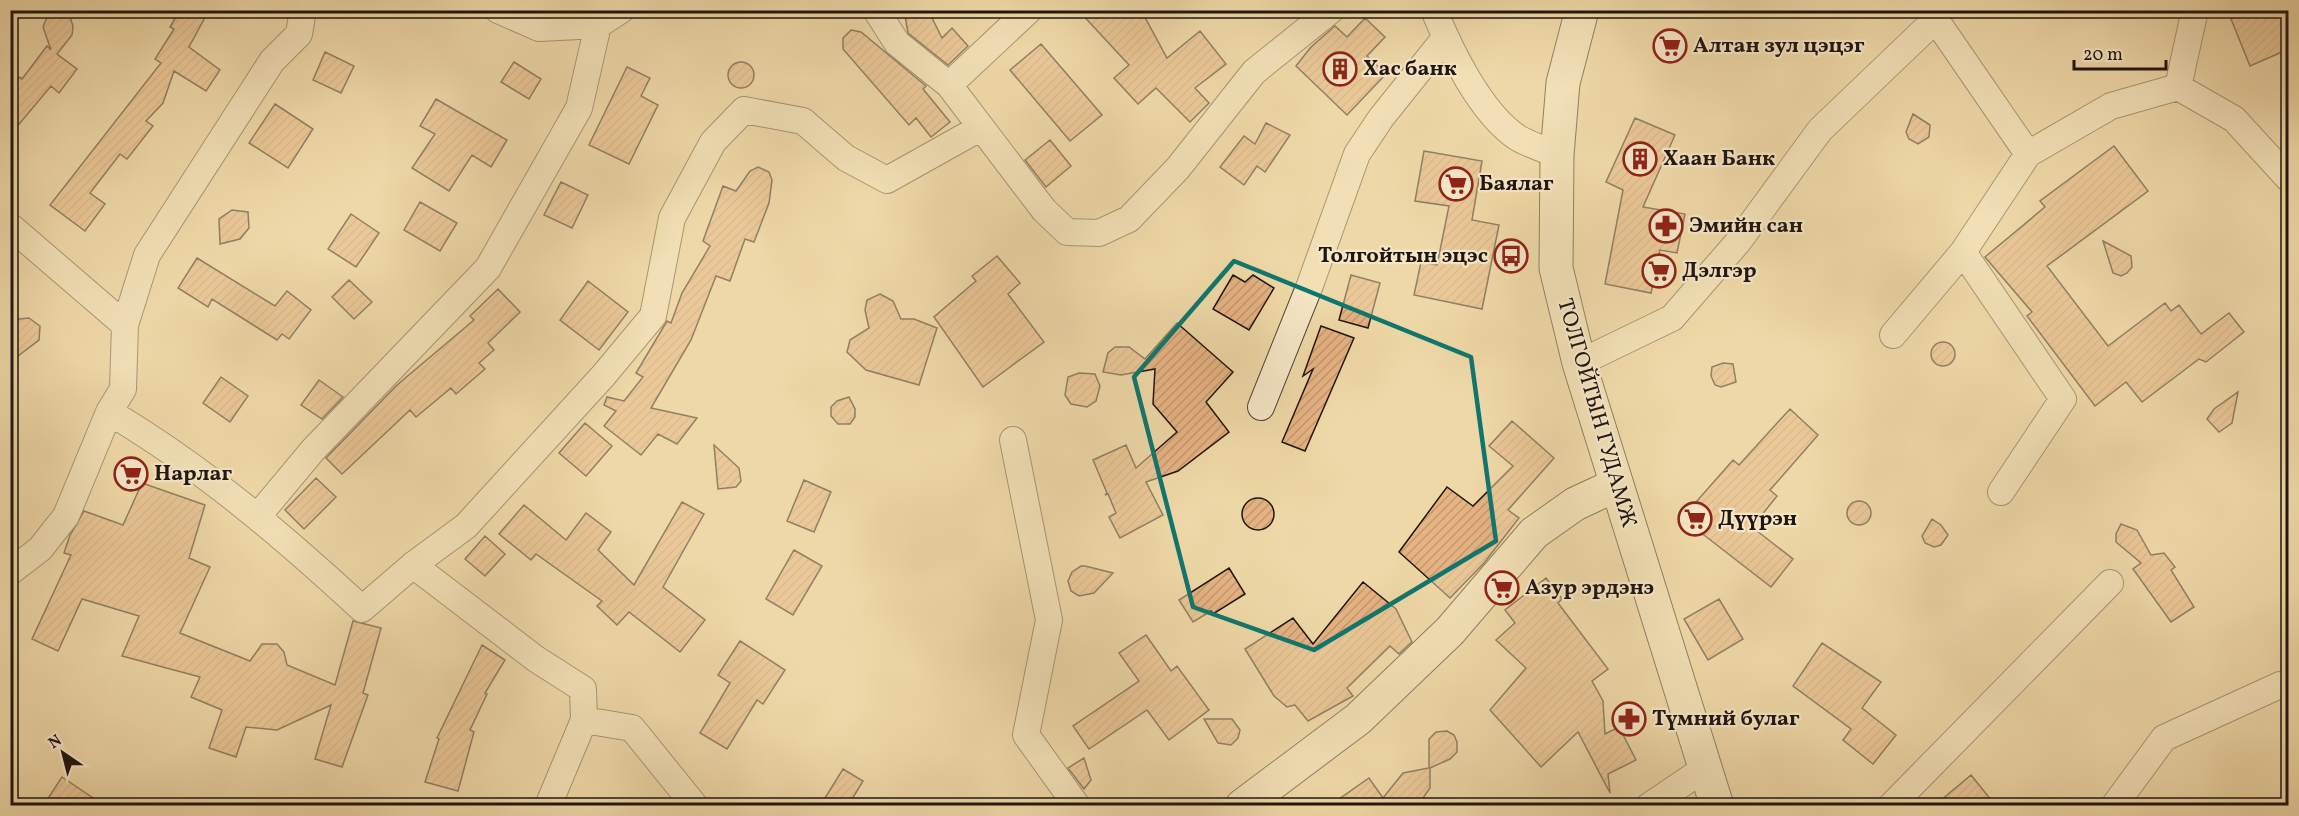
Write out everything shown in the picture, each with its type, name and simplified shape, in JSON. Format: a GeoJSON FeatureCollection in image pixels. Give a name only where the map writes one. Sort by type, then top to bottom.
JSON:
{"type":"FeatureCollection","features":[{"type":"Feature","properties":{"kind":"main road","name":"ТОЛГОЙТЫН ГУДАМЖ"},"geometry":{"type":"LineString","coordinates":[[1582,10],[1563,83],[1557,155],[1556,268],[1579,363],[1717,806]]}},
{"type":"Feature","properties":{"kind":"main road"},"geometry":{"type":"LineString","coordinates":[[1242,806],[1358,719],[1450,631],[1534,533],[1575,504],[1616,485]]}},
{"type":"Feature","properties":{"kind":"street"},"geometry":{"type":"LineString","coordinates":[[10,572],[40,549],[66,516],[109,412],[123,389],[125,325],[147,255],[272,61],[299,34],[303,10]]}},
{"type":"Feature","properties":{"kind":"street"},"geometry":{"type":"LineString","coordinates":[[498,10],[538,28],[598,25],[621,10]]}},
{"type":"Feature","properties":{"kind":"street"},"geometry":{"type":"LineString","coordinates":[[876,10],[897,43],[949,85],[1044,210],[1067,232],[1099,233],[1129,219],[1178,168],[1254,72],[1331,10]]}},
{"type":"Feature","properties":{"kind":"street"},"geometry":{"type":"LineString","coordinates":[[949,85],[1029,10]]}},
{"type":"Feature","properties":{"kind":"street"},"geometry":{"type":"LineString","coordinates":[[1434,10],[1445,38],[1474,86],[1498,119],[1518,138],[1557,155]]}},
{"type":"Feature","properties":{"kind":"street"},"geometry":{"type":"LineString","coordinates":[[1579,363],[1672,318],[1738,242],[1820,130],[1932,15],[2028,154]]}},
{"type":"Feature","properties":{"kind":"street"},"geometry":{"type":"LineString","coordinates":[[2178,87],[2191,16]]}},
{"type":"Feature","properties":{"kind":"street"},"geometry":{"type":"LineString","coordinates":[[258,516],[313,450],[488,268],[579,108],[598,25]]}},
{"type":"Feature","properties":{"kind":"street"},"geometry":{"type":"LineString","coordinates":[[1261,407],[1310,285],[1357,154],[1381,118],[1445,38]]}},
{"type":"Feature","properties":{"kind":"street"},"geometry":{"type":"LineString","coordinates":[[1893,335],[1963,252],[2028,154],[2111,106],[2178,87],[2234,119],[2289,178]]}},
{"type":"Feature","properties":{"kind":"street"},"geometry":{"type":"LineString","coordinates":[[109,412],[156,440],[258,516],[362,609],[413,565],[466,526],[603,376],[653,316],[672,218],[713,142],[744,110],[803,121],[846,158],[887,180],[980,128]]}},
{"type":"Feature","properties":{"kind":"street"},"geometry":{"type":"LineString","coordinates":[[10,226],[125,325]]}},
{"type":"Feature","properties":{"kind":"street"},"geometry":{"type":"LineString","coordinates":[[1963,252],[2063,399],[2001,492]]}},
{"type":"Feature","properties":{"kind":"street"},"geometry":{"type":"LineString","coordinates":[[1013,440],[1049,620],[1026,735],[1077,806]]}},
{"type":"Feature","properties":{"kind":"street"},"geometry":{"type":"LineString","coordinates":[[413,565],[536,659],[583,689],[584,720],[548,806]]}},
{"type":"Feature","properties":{"kind":"street"},"geometry":{"type":"LineString","coordinates":[[1891,806],[2110,583]]}},
{"type":"Feature","properties":{"kind":"street"},"geometry":{"type":"LineString","coordinates":[[2114,806],[2164,738],[2280,685],[2289,685]]}},
{"type":"Feature","properties":{"kind":"street"},"geometry":{"type":"LineString","coordinates":[[584,720],[632,728],[695,806]]}},
{"type":"Feature","properties":{"kind":"street"},"geometry":{"type":"LineString","coordinates":[[1649,806],[1704,769]]}},
{"type":"Feature","properties":{"kind":"highlighted area"},"geometry":{"type":"Polygon","coordinates":[[[1234,261],[1471,357],[1496,541],[1314,650],[1193,607],[1134,377],[1234,261]]]}},
{"type":"Feature","properties":{"kind":"building"},"geometry":{"type":"Polygon","coordinates":[[[180,10],[209,10],[189,47],[220,70],[206,91],[174,71],[163,103],[146,121],[153,126],[127,159],[120,154],[90,193],[105,204],[85,231],[50,205],[161,63],[155,59],[174,29],[170,27],[180,10]]]}},
{"type":"Feature","properties":{"kind":"building"},"geometry":{"type":"Polygon","coordinates":[[[904,10],[928,10],[942,38],[952,28],[968,46],[948,65],[908,33],[904,10]]]}},
{"type":"Feature","properties":{"kind":"building"},"geometry":{"type":"Polygon","coordinates":[[[1078,10],[1141,10],[1167,58],[1200,31],[1226,64],[1195,88],[1209,103],[1190,122],[1156,88],[1138,104],[1114,78],[1129,65],[1078,10]]]}},
{"type":"Feature","properties":{"kind":"building"},"geometry":{"type":"Polygon","coordinates":[[[2253,10],[2289,10],[2289,49],[2250,66],[2231,19],[2253,10]]]}},
{"type":"Feature","properties":{"kind":"building"},"geometry":{"type":"Polygon","coordinates":[[[56,12],[70,17],[73,26],[72,35],[57,54],[77,69],[59,93],[51,86],[10,135],[10,89],[20,77],[22,79],[47,46],[51,50],[43,27],[47,17],[56,12]]]}},
{"type":"Feature","properties":{"kind":"building","name":"Хас банк"},"geometry":{"type":"Polygon","coordinates":[[[1365,18],[1385,37],[1367,56],[1386,74],[1347,115],[1296,66],[1311,47],[1335,26],[1347,37],[1365,18]]]}},
{"type":"Feature","properties":{"kind":"building"},"geometry":{"type":"Polygon","coordinates":[[[851,30],[861,32],[926,86],[923,89],[950,122],[931,137],[916,118],[909,125],[843,49],[843,38],[851,30]]]}},
{"type":"Feature","properties":{"kind":"building"},"geometry":{"type":"Polygon","coordinates":[[[1041,44],[1102,115],[1070,141],[1010,70],[1041,44]]]}},
{"type":"Feature","properties":{"kind":"building"},"geometry":{"type":"Polygon","coordinates":[[[325,52],[354,66],[341,93],[313,80],[325,52]]]}},
{"type":"Feature","properties":{"kind":"building"},"geometry":{"type":"Polygon","coordinates":[[[514,62],[541,79],[529,99],[501,82],[514,62]]]}},
{"type":"Feature","properties":{"kind":"building"},"geometry":{"type":"Polygon","coordinates":[[[741,62],[750,66],[754,75],[750,84],[741,88],[732,84],[728,75],[732,66],[741,62]]]}},
{"type":"Feature","properties":{"kind":"building"},"geometry":{"type":"Polygon","coordinates":[[[627,67],[650,78],[641,96],[658,105],[629,164],[589,145],[627,67]]]}},
{"type":"Feature","properties":{"kind":"building"},"geometry":{"type":"Polygon","coordinates":[[[436,99],[507,140],[491,167],[472,155],[449,191],[412,168],[435,134],[420,126],[436,99]]]}},
{"type":"Feature","properties":{"kind":"building"},"geometry":{"type":"Polygon","coordinates":[[[275,104],[313,129],[288,168],[249,143],[275,104]]]}},
{"type":"Feature","properties":{"kind":"building"},"geometry":{"type":"Polygon","coordinates":[[[1913,114],[1930,125],[1929,137],[1918,144],[1909,139],[1906,132],[1913,114]]]}},
{"type":"Feature","properties":{"kind":"building"},"geometry":{"type":"Polygon","coordinates":[[[1635,118],[1675,135],[1643,207],[1685,214],[1677,253],[1660,250],[1651,293],[1605,284],[1623,190],[1606,182],[1635,118]]]}},
{"type":"Feature","properties":{"kind":"building"},"geometry":{"type":"Polygon","coordinates":[[[1266,123],[1290,135],[1265,172],[1257,166],[1244,185],[1220,167],[1244,136],[1255,144],[1266,123]]]}},
{"type":"Feature","properties":{"kind":"building"},"geometry":{"type":"Polygon","coordinates":[[[1050,140],[1071,166],[1046,187],[1025,160],[1050,140]]]}},
{"type":"Feature","properties":{"kind":"building"},"geometry":{"type":"Polygon","coordinates":[[[2114,146],[2148,191],[2047,266],[2108,346],[2165,303],[2171,311],[2179,305],[2201,334],[2229,313],[2244,332],[2206,362],[2199,359],[2142,402],[2126,382],[2095,406],[2027,316],[2032,312],[1985,257],[2045,207],[2040,201],[2114,146]]]}},
{"type":"Feature","properties":{"kind":"building"},"geometry":{"type":"Polygon","coordinates":[[[1424,151],[1482,161],[1472,220],[1499,225],[1482,309],[1414,295],[1421,262],[1437,265],[1449,206],[1415,201],[1424,151]]]}},
{"type":"Feature","properties":{"kind":"building"},"geometry":{"type":"Polygon","coordinates":[[[758,167],[769,172],[772,180],[769,203],[754,242],[745,239],[730,281],[716,276],[691,340],[651,408],[697,418],[677,444],[658,434],[641,455],[604,426],[616,411],[604,405],[607,397],[624,401],[643,377],[636,373],[667,321],[671,323],[682,293],[710,246],[703,241],[723,186],[736,191],[750,171],[758,167]]]}},
{"type":"Feature","properties":{"kind":"building"},"geometry":{"type":"Polygon","coordinates":[[[561,182],[588,195],[572,228],[544,215],[561,182]]]}},
{"type":"Feature","properties":{"kind":"building"},"geometry":{"type":"Polygon","coordinates":[[[420,202],[457,223],[440,251],[404,230],[420,202]]]}},
{"type":"Feature","properties":{"kind":"building"},"geometry":{"type":"Polygon","coordinates":[[[232,210],[248,212],[249,228],[240,239],[220,244],[219,219],[232,210]]]}},
{"type":"Feature","properties":{"kind":"building"},"geometry":{"type":"Polygon","coordinates":[[[351,214],[379,233],[356,267],[328,249],[351,214]]]}},
{"type":"Feature","properties":{"kind":"building"},"geometry":{"type":"Polygon","coordinates":[[[2103,241],[2131,256],[2132,267],[2127,273],[2121,276],[2113,273],[2103,241]]]}},
{"type":"Feature","properties":{"kind":"building"},"geometry":{"type":"Polygon","coordinates":[[[997,256],[1020,283],[1008,294],[1044,342],[983,387],[934,317],[976,281],[972,276],[997,256]]]}},
{"type":"Feature","properties":{"kind":"building"},"geometry":{"type":"Polygon","coordinates":[[[197,258],[275,306],[287,291],[311,310],[289,339],[282,334],[277,340],[212,299],[208,307],[178,288],[197,258]]]}},
{"type":"Feature","properties":{"kind":"building"},"geometry":{"type":"Polygon","coordinates":[[[1233,275],[1245,282],[1253,275],[1274,288],[1249,330],[1213,309],[1233,275]]]}},
{"type":"Feature","properties":{"kind":"building"},"geometry":{"type":"Polygon","coordinates":[[[1351,275],[1380,283],[1368,328],[1339,320],[1351,275]]]}},
{"type":"Feature","properties":{"kind":"building"},"geometry":{"type":"Polygon","coordinates":[[[349,280],[372,302],[354,319],[332,297],[349,280]]]}},
{"type":"Feature","properties":{"kind":"building"},"geometry":{"type":"Polygon","coordinates":[[[588,281],[628,312],[599,350],[560,320],[588,281]]]}},
{"type":"Feature","properties":{"kind":"building"},"geometry":{"type":"Polygon","coordinates":[[[498,289],[520,312],[488,343],[494,350],[479,363],[485,369],[456,394],[451,388],[416,417],[410,410],[342,474],[326,458],[397,385],[474,320],[470,316],[498,289]]]}},
{"type":"Feature","properties":{"kind":"building"},"geometry":{"type":"Polygon","coordinates":[[[880,294],[893,301],[901,319],[914,319],[937,328],[919,385],[866,370],[847,352],[850,340],[869,328],[865,310],[867,300],[880,294]]]}},
{"type":"Feature","properties":{"kind":"building"},"geometry":{"type":"Polygon","coordinates":[[[29,318],[40,326],[39,340],[10,362],[12,326],[19,319],[29,318]]]}},
{"type":"Feature","properties":{"kind":"building"},"geometry":{"type":"Polygon","coordinates":[[[1177,323],[1233,372],[1206,402],[1229,432],[1178,471],[1146,482],[1163,515],[1120,538],[1109,517],[1116,513],[1108,494],[1105,495],[1107,493],[1093,460],[1126,445],[1136,468],[1177,432],[1153,404],[1155,369],[1121,375],[1103,372],[1108,353],[1115,347],[1129,347],[1145,359],[1177,323]]]}},
{"type":"Feature","properties":{"kind":"building"},"geometry":{"type":"Polygon","coordinates":[[[1321,326],[1354,338],[1305,451],[1282,442],[1313,369],[1303,376],[1321,326]]]}},
{"type":"Feature","properties":{"kind":"building"},"geometry":{"type":"Polygon","coordinates":[[[1943,342],[1952,345],[1955,354],[1952,363],[1943,366],[1934,363],[1931,354],[1934,345],[1943,342]]]}},
{"type":"Feature","properties":{"kind":"building"},"geometry":{"type":"Polygon","coordinates":[[[1723,363],[1733,364],[1736,382],[1721,387],[1715,385],[1711,376],[1712,367],[1723,363]]]}},
{"type":"Feature","properties":{"kind":"building"},"geometry":{"type":"Polygon","coordinates":[[[1079,373],[1095,374],[1100,386],[1096,401],[1087,407],[1071,404],[1065,395],[1068,377],[1079,373]]]}},
{"type":"Feature","properties":{"kind":"building"},"geometry":{"type":"Polygon","coordinates":[[[221,377],[248,396],[230,422],[203,403],[221,377]]]}},
{"type":"Feature","properties":{"kind":"building"},"geometry":{"type":"Polygon","coordinates":[[[319,380],[343,397],[322,419],[301,405],[319,380]]]}},
{"type":"Feature","properties":{"kind":"building"},"geometry":{"type":"Polygon","coordinates":[[[2238,392],[2232,423],[2219,432],[2207,419],[2214,409],[2238,392]]]}},
{"type":"Feature","properties":{"kind":"building"},"geometry":{"type":"Polygon","coordinates":[[[849,397],[855,409],[855,417],[850,424],[838,424],[831,416],[831,407],[837,401],[849,397]]]}},
{"type":"Feature","properties":{"kind":"building"},"geometry":{"type":"Polygon","coordinates":[[[1790,409],[1818,435],[1770,490],[1777,496],[1752,527],[1793,559],[1771,587],[1682,518],[1733,460],[1739,465],[1790,409]]]}},
{"type":"Feature","properties":{"kind":"building"},"geometry":{"type":"Polygon","coordinates":[[[1512,421],[1554,458],[1508,510],[1519,518],[1484,563],[1450,598],[1399,552],[1447,487],[1473,506],[1513,466],[1489,446],[1512,421]]]}},
{"type":"Feature","properties":{"kind":"building"},"geometry":{"type":"Polygon","coordinates":[[[585,423],[612,446],[586,476],[559,453],[585,423]]]}},
{"type":"Feature","properties":{"kind":"building"},"geometry":{"type":"Polygon","coordinates":[[[714,445],[739,468],[741,481],[736,487],[718,489],[714,445]]]}},
{"type":"Feature","properties":{"kind":"building"},"geometry":{"type":"Polygon","coordinates":[[[316,478],[336,497],[304,529],[285,510],[316,478]]]}},
{"type":"Feature","properties":{"kind":"building"},"geometry":{"type":"Polygon","coordinates":[[[804,480],[831,492],[814,532],[787,521],[804,480]]]}},
{"type":"Feature","properties":{"kind":"building"},"geometry":{"type":"Polygon","coordinates":[[[142,483],[205,505],[189,558],[210,567],[180,633],[250,661],[262,644],[277,644],[284,652],[287,665],[335,685],[353,621],[381,628],[363,693],[368,695],[342,767],[315,759],[331,705],[277,730],[246,727],[236,757],[209,748],[222,710],[191,697],[200,677],[122,656],[139,616],[82,599],[58,651],[32,639],[71,555],[64,553],[70,535],[84,511],[123,525],[142,483]]]}},
{"type":"Feature","properties":{"kind":"building"},"geometry":{"type":"Polygon","coordinates":[[[1258,498],[1269,503],[1274,514],[1269,525],[1258,530],[1247,525],[1242,514],[1247,503],[1258,498]]]}},
{"type":"Feature","properties":{"kind":"building"},"geometry":{"type":"Polygon","coordinates":[[[1859,501],[1868,504],[1871,513],[1868,522],[1859,525],[1850,522],[1847,513],[1850,504],[1859,501]]]}},
{"type":"Feature","properties":{"kind":"building"},"geometry":{"type":"Polygon","coordinates":[[[682,502],[704,514],[663,587],[705,620],[680,652],[629,612],[617,625],[597,606],[602,601],[536,554],[531,560],[499,534],[524,505],[566,540],[586,513],[611,532],[598,550],[634,585],[682,502]]]}},
{"type":"Feature","properties":{"kind":"building"},"geometry":{"type":"Polygon","coordinates":[[[1932,519],[1941,525],[1948,535],[1941,545],[1934,547],[1925,543],[1922,536],[1932,519]]]}},
{"type":"Feature","properties":{"kind":"building"},"geometry":{"type":"Polygon","coordinates":[[[2121,524],[2137,530],[2151,555],[2164,553],[2175,567],[2171,570],[2194,607],[2171,622],[2133,569],[2141,563],[2116,542],[2116,534],[2121,524]]]}},
{"type":"Feature","properties":{"kind":"building"},"geometry":{"type":"Polygon","coordinates":[[[485,536],[505,554],[485,576],[465,559],[485,536]]]}},
{"type":"Feature","properties":{"kind":"building"},"geometry":{"type":"Polygon","coordinates":[[[794,550],[822,566],[793,615],[766,599],[794,550]]]}},
{"type":"Feature","properties":{"kind":"building"},"geometry":{"type":"Polygon","coordinates":[[[1081,566],[1113,573],[1094,593],[1079,596],[1071,591],[1068,581],[1072,572],[1081,566]]]}},
{"type":"Feature","properties":{"kind":"building"},"geometry":{"type":"Polygon","coordinates":[[[1229,568],[1245,594],[1213,614],[1211,611],[1193,622],[1179,600],[1229,568]]]}},
{"type":"Feature","properties":{"kind":"building"},"geometry":{"type":"Polygon","coordinates":[[[1546,578],[1562,599],[1558,603],[1608,669],[1592,681],[1603,701],[1605,734],[1619,727],[1636,760],[1608,774],[1610,793],[1578,732],[1541,767],[1490,710],[1526,668],[1496,640],[1515,623],[1505,610],[1546,578]]]}},
{"type":"Feature","properties":{"kind":"building"},"geometry":{"type":"Polygon","coordinates":[[[1363,582],[1396,609],[1412,642],[1399,654],[1390,646],[1347,688],[1353,696],[1308,721],[1295,705],[1287,707],[1274,696],[1245,649],[1293,618],[1313,644],[1363,582]]]}},
{"type":"Feature","properties":{"kind":"building"},"geometry":{"type":"Polygon","coordinates":[[[1719,599],[1743,639],[1708,660],[1684,619],[1719,599]]]}},
{"type":"Feature","properties":{"kind":"building"},"geometry":{"type":"Polygon","coordinates":[[[1146,635],[1171,671],[1177,666],[1209,710],[1169,740],[1147,710],[1089,749],[1073,726],[1139,681],[1119,653],[1146,635]]]}},
{"type":"Feature","properties":{"kind":"building"},"geometry":{"type":"Polygon","coordinates":[[[740,641],[785,670],[763,704],[757,700],[727,749],[700,733],[730,683],[718,675],[740,641]]]}},
{"type":"Feature","properties":{"kind":"building"},"geometry":{"type":"Polygon","coordinates":[[[1822,643],[1881,682],[1862,708],[1896,735],[1873,764],[1843,740],[1851,729],[1793,686],[1822,643]]]}},
{"type":"Feature","properties":{"kind":"building"},"geometry":{"type":"Polygon","coordinates":[[[482,645],[505,660],[485,693],[487,694],[470,730],[474,732],[458,791],[425,782],[439,739],[437,738],[482,645]]]}},
{"type":"Feature","properties":{"kind":"building"},"geometry":{"type":"Polygon","coordinates":[[[1204,719],[1232,719],[1240,730],[1238,738],[1231,745],[1218,743],[1204,719]]]}},
{"type":"Feature","properties":{"kind":"building"},"geometry":{"type":"Polygon","coordinates":[[[1447,731],[1454,735],[1457,752],[1450,759],[1430,768],[1430,788],[1421,801],[1400,806],[1329,806],[1369,778],[1383,798],[1403,773],[1429,768],[1429,739],[1436,732],[1447,731]]]}},
{"type":"Feature","properties":{"kind":"building"},"geometry":{"type":"Polygon","coordinates":[[[1084,758],[1091,780],[1084,789],[1068,768],[1084,758]]]}},
{"type":"Feature","properties":{"kind":"building"},"geometry":{"type":"Polygon","coordinates":[[[843,769],[863,781],[848,806],[820,806],[843,769]]]}},
{"type":"Feature","properties":{"kind":"building"},"geometry":{"type":"Polygon","coordinates":[[[1971,775],[1996,806],[1934,806],[1971,775]]]}},
{"type":"Feature","properties":{"kind":"building"},"geometry":{"type":"Polygon","coordinates":[[[62,777],[105,806],[43,806],[62,777]]]}},
{"type":"Feature","properties":{"kind":"place","name":"Алтан зул цэцэг"},"geometry":{"type":"Point","coordinates":[1670,46]}},
{"type":"Feature","properties":{"kind":"place","name":"Хас банк"},"geometry":{"type":"Point","coordinates":[1340,69]}},
{"type":"Feature","properties":{"kind":"place","name":"Хаан Банк"},"geometry":{"type":"Point","coordinates":[1640,159]}},
{"type":"Feature","properties":{"kind":"place","name":"Баялаг"},"geometry":{"type":"Point","coordinates":[1456,184]}},
{"type":"Feature","properties":{"kind":"place","name":"Эмийн сан"},"geometry":{"type":"Point","coordinates":[1666,226]}},
{"type":"Feature","properties":{"kind":"place","name":"Толгойтын эцэс"},"geometry":{"type":"Point","coordinates":[1511,256]}},
{"type":"Feature","properties":{"kind":"place","name":"Дэлгэр"},"geometry":{"type":"Point","coordinates":[1659,271]}},
{"type":"Feature","properties":{"kind":"place","name":"Нарлаг"},"geometry":{"type":"Point","coordinates":[131,474]}},
{"type":"Feature","properties":{"kind":"place","name":"Дүүрэн"},"geometry":{"type":"Point","coordinates":[1695,519]}},
{"type":"Feature","properties":{"kind":"place","name":"Азур эрдэнэ"},"geometry":{"type":"Point","coordinates":[1502,588]}},
{"type":"Feature","properties":{"kind":"place","name":"Түмний булаг"},"geometry":{"type":"Point","coordinates":[1629,719]}}]}
